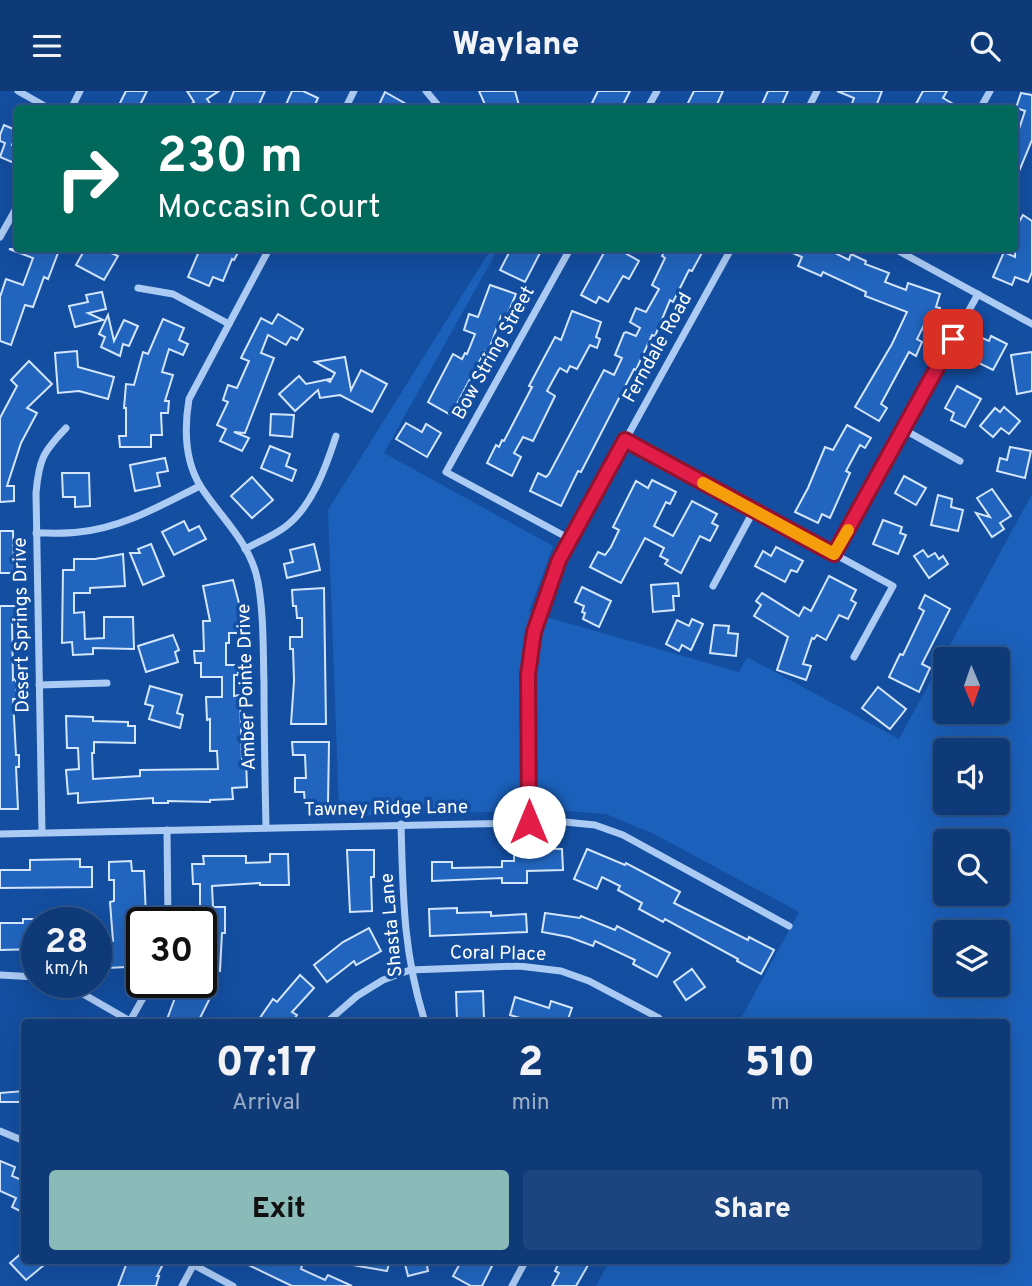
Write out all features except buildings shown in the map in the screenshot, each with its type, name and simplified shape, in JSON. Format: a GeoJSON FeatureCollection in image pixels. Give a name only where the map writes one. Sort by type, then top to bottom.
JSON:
{"type":"FeatureCollection","features":[{"type":"Feature","properties":{"kind":"street"},"geometry":{"type":"LineString","coordinates":[[18,91],[43,105]]}},
{"type":"Feature","properties":{"kind":"street"},"geometry":{"type":"LineString","coordinates":[[426,91],[438,105]]}},
{"type":"Feature","properties":{"kind":"street"},"geometry":{"type":"LineString","coordinates":[[0,237],[14,212]]}},
{"type":"Feature","properties":{"kind":"street","name":"Amber Pointe Drive"},"geometry":{"type":"LineString","coordinates":[[266,828],[262,615],[257,579],[245,549],[228,521],[200,486],[190,461],[185,421],[188,399],[267,252]]}},
{"type":"Feature","properties":{"kind":"street","name":"Bow String Street"},"geometry":{"type":"LineString","coordinates":[[568,252],[446,473],[570,539]]}},
{"type":"Feature","properties":{"kind":"street","name":"Ferndale Road"},"geometry":{"type":"LineString","coordinates":[[529,822],[530,655],[534,632],[551,581],[570,539],[729,252]]}},
{"type":"Feature","properties":{"kind":"street"},"geometry":{"type":"LineString","coordinates":[[904,252],[1032,324]]}},
{"type":"Feature","properties":{"kind":"street"},"geometry":{"type":"LineString","coordinates":[[138,288],[173,294],[229,324]]}},
{"type":"Feature","properties":{"kind":"street"},"geometry":{"type":"LineString","coordinates":[[834,554],[978,294]]}},
{"type":"Feature","properties":{"kind":"street","name":"Desert Springs Drive"},"geometry":{"type":"LineString","coordinates":[[42,832],[36,533],[38,468],[46,450],[66,428]]}},
{"type":"Feature","properties":{"kind":"street"},"geometry":{"type":"LineString","coordinates":[[903,429],[960,461]]}},
{"type":"Feature","properties":{"kind":"street"},"geometry":{"type":"LineString","coordinates":[[245,549],[285,527],[303,509],[328,462],[336,436]]}},
{"type":"Feature","properties":{"kind":"street"},"geometry":{"type":"LineString","coordinates":[[625,440],[893,586],[854,657]]}},
{"type":"Feature","properties":{"kind":"street"},"geometry":{"type":"LineString","coordinates":[[36,533],[79,533],[109,527],[132,520],[200,486]]}},
{"type":"Feature","properties":{"kind":"street"},"geometry":{"type":"LineString","coordinates":[[713,586],[754,510]]}},
{"type":"Feature","properties":{"kind":"street"},"geometry":{"type":"LineString","coordinates":[[39,685],[107,683]]}},
{"type":"Feature","properties":{"kind":"street","name":"Tawney Ridge Lane"},"geometry":{"type":"LineString","coordinates":[[0,834],[401,824],[585,824],[623,835],[789,926]]}},
{"type":"Feature","properties":{"kind":"street","name":"Shasta Lane"},"geometry":{"type":"LineString","coordinates":[[401,824],[404,919],[410,970],[424,1019]]}},
{"type":"Feature","properties":{"kind":"street"},"geometry":{"type":"LineString","coordinates":[[167,830],[168,907]]}},
{"type":"Feature","properties":{"kind":"street","name":"Coral Place"},"geometry":{"type":"LineString","coordinates":[[410,970],[519,967],[561,971],[589,981],[656,1019]]}},
{"type":"Feature","properties":{"kind":"street"},"geometry":{"type":"LineString","coordinates":[[330,1019],[357,996],[383,980],[410,970]]}},
{"type":"Feature","properties":{"kind":"street"},"geometry":{"type":"LineString","coordinates":[[0,975],[21,976]]}},
{"type":"Feature","properties":{"kind":"street"},"geometry":{"type":"LineString","coordinates":[[90,998],[127,1019]]}},
{"type":"Feature","properties":{"kind":"street"},"geometry":{"type":"LineString","coordinates":[[131,1019],[143,998]]}},
{"type":"Feature","properties":{"kind":"street"},"geometry":{"type":"LineString","coordinates":[[0,1131],[21,1140]]}},
{"type":"Feature","properties":{"kind":"street"},"geometry":{"type":"LineString","coordinates":[[182,1286],[194,1264]]}},
{"type":"Feature","properties":{"kind":"street"},"geometry":{"type":"LineString","coordinates":[[198,1264],[233,1286]]}},
{"type":"Feature","properties":{"kind":"street"},"geometry":{"type":"LineString","coordinates":[[512,1286],[524,1264]]}},
{"type":"Feature","properties":{"kind":"shaded area"},"geometry":{"type":"Polygon","coordinates":[[[489,252],[496,252],[384,453],[553,546],[529,612],[739,672],[747,657],[899,739],[933,676],[933,725],[1010,725],[1010,647],[949,647],[1032,494],[1032,1286],[596,1286],[608,1264],[1010,1264],[1010,1019],[741,1019],[799,912],[654,834],[606,814],[554,810],[352,816],[339,811],[328,510],[489,252]]]}},
{"type":"Feature","properties":{"kind":"slow traffic"},"geometry":{"type":"LineString","coordinates":[[703,483],[834,554],[848,530]]}},
{"type":"Feature","properties":{"kind":"route"},"geometry":{"type":"LineString","coordinates":[[529,822],[528,675],[534,632],[559,560],[625,440],[834,554],[953,339]]}}]}
